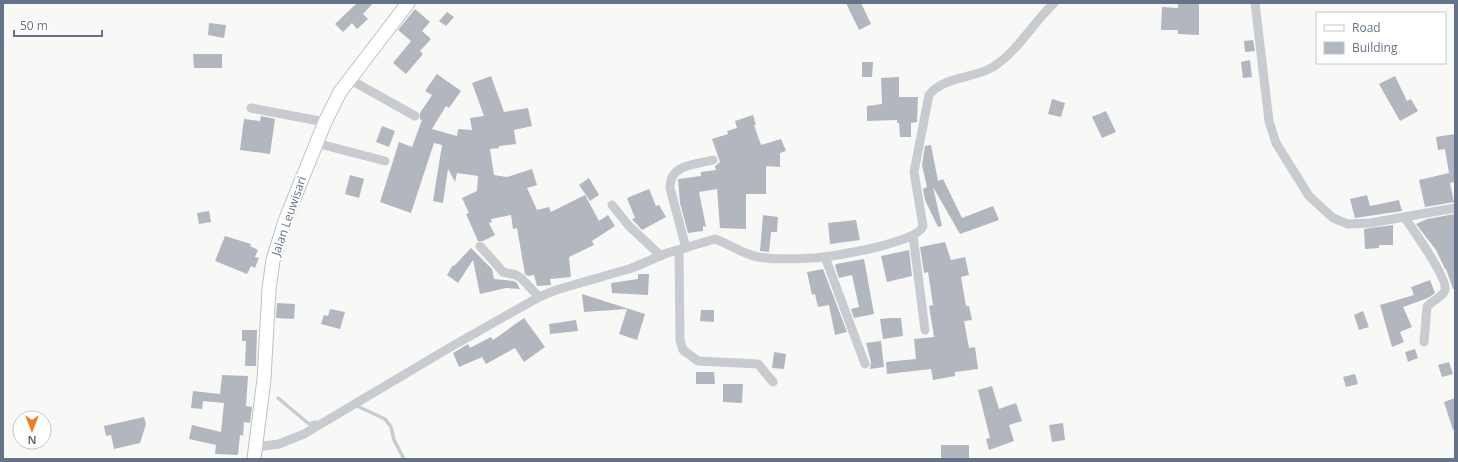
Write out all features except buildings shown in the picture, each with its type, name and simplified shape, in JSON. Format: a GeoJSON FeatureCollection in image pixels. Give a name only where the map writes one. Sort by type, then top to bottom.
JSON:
{"type":"FeatureCollection","features":[{"type":"Feature","properties":{"kind":"main road","name":"Jalan Leuwisari"},"geometry":{"type":"LineString","coordinates":[[255,453],[264,379],[269,289],[273,260],[285,221],[325,122],[349,79],[408,3]]}},
{"type":"Feature","properties":{"kind":"street"},"geometry":{"type":"LineString","coordinates":[[255,453],[304,434],[539,297],[556,290],[632,268],[661,256],[716,239],[741,252],[758,257],[813,258],[846,254],[913,236],[923,226],[914,172],[929,95],[939,86],[979,73],[1003,60],[1054,3]]}},
{"type":"Feature","properties":{"kind":"street"},"geometry":{"type":"LineString","coordinates":[[1255,3],[1269,121],[1276,143],[1309,196],[1333,218],[1348,224],[1370,223],[1405,218],[1455,208]]}},
{"type":"Feature","properties":{"kind":"street"},"geometry":{"type":"LineString","coordinates":[[349,79],[415,116]]}},
{"type":"Feature","properties":{"kind":"street"},"geometry":{"type":"LineString","coordinates":[[251,108],[325,122]]}},
{"type":"Feature","properties":{"kind":"street"},"geometry":{"type":"LineString","coordinates":[[316,143],[385,160]]}},
{"type":"Feature","properties":{"kind":"street"},"geometry":{"type":"LineString","coordinates":[[713,160],[681,168],[674,172],[671,179],[670,188],[683,249],[680,340],[683,350],[698,361],[758,364],[773,382]]}},
{"type":"Feature","properties":{"kind":"street"},"geometry":{"type":"LineString","coordinates":[[612,205],[629,226],[661,256]]}},
{"type":"Feature","properties":{"kind":"street"},"geometry":{"type":"LineString","coordinates":[[1405,218],[1441,273],[1445,287],[1443,294],[1427,307],[1424,342]]}},
{"type":"Feature","properties":{"kind":"street"},"geometry":{"type":"LineString","coordinates":[[913,236],[926,330]]}},
{"type":"Feature","properties":{"kind":"street"},"geometry":{"type":"LineString","coordinates":[[480,246],[503,272],[516,275],[521,278],[539,297]]}},
{"type":"Feature","properties":{"kind":"street"},"geometry":{"type":"LineString","coordinates":[[825,257],[865,364]]}},
{"type":"Feature","properties":{"kind":"waterway"},"geometry":{"type":"LineString","coordinates":[[278,398],[309,424],[316,422]]}},
{"type":"Feature","properties":{"kind":"waterway"},"geometry":{"type":"LineString","coordinates":[[357,406],[385,419],[391,427],[394,440],[404,459]]}}]}
